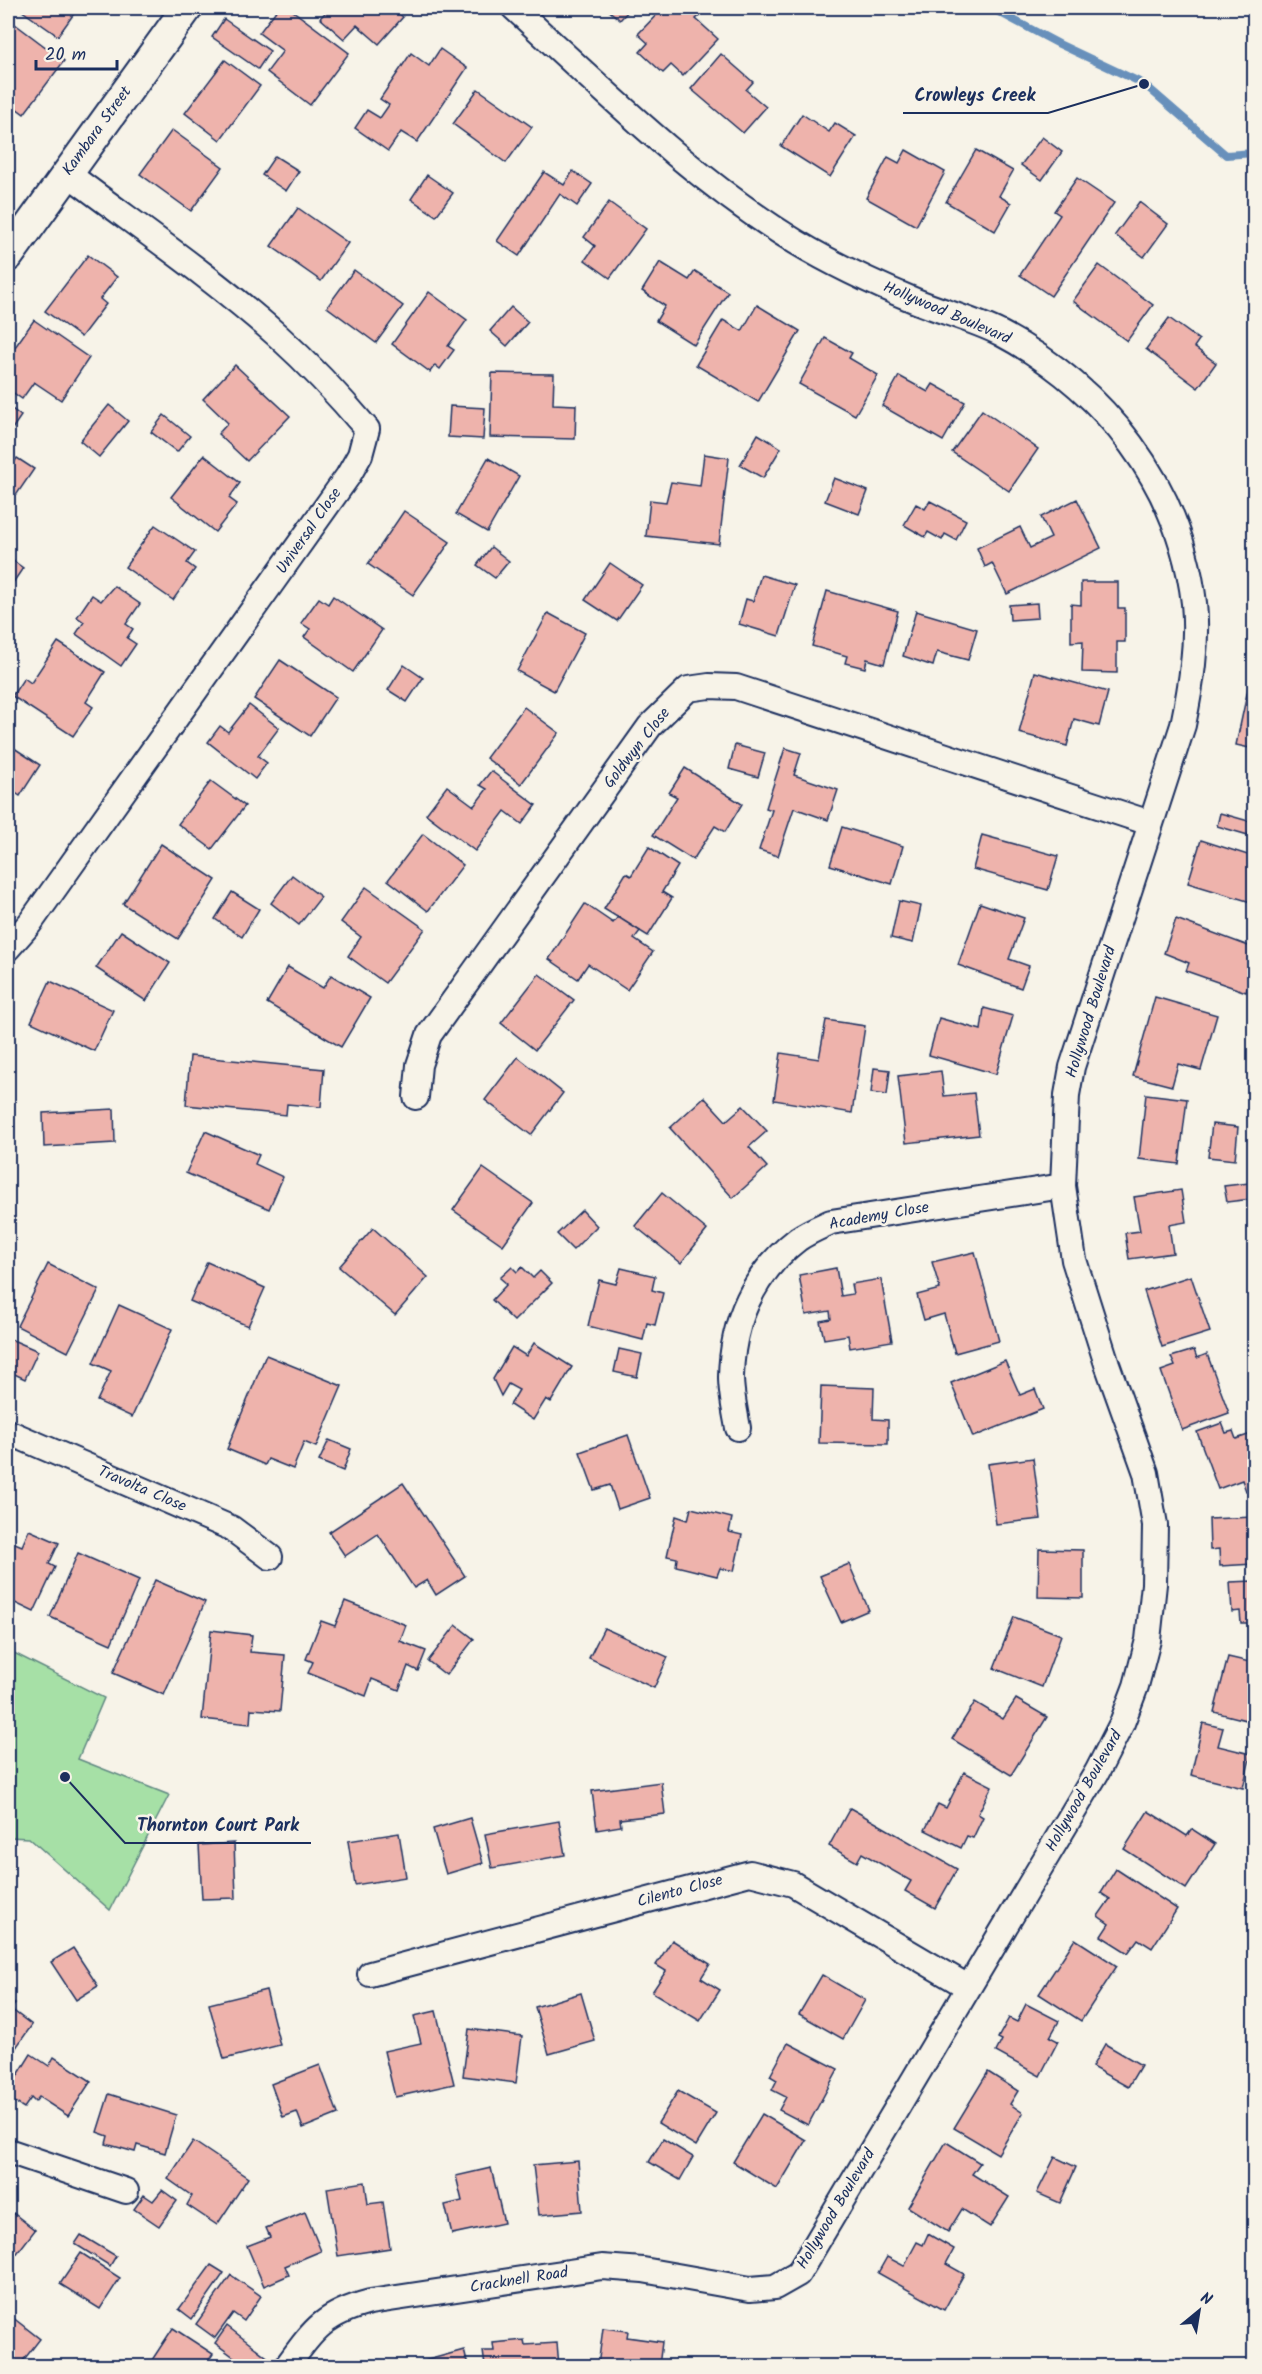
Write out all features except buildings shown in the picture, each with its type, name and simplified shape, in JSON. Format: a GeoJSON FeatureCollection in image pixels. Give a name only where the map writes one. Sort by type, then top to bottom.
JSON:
{"type":"FeatureCollection","features":[{"type":"Feature","properties":{"kind":"street","name":"Kambara Street"},"geometry":{"type":"LineString","coordinates":[[10,248],[187,8]]}},
{"type":"Feature","properties":{"kind":"street","name":"Hollywood Boulevard"},"geometry":{"type":"LineString","coordinates":[[514,8],[694,171],[746,210],[797,243],[845,269],[915,301],[996,331],[1052,363],[1082,388],[1116,424],[1147,468],[1166,501],[1184,554],[1194,604],[1191,686],[1183,725],[1072,1067],[1067,1095],[1063,1186],[1074,1260],[1107,1364],[1146,1473],[1155,1526],[1154,1584],[1148,1641],[1136,1686],[1122,1723],[1102,1762],[798,2274],[775,2287]]}},
{"type":"Feature","properties":{"kind":"street","name":"Universal Close"},"geometry":{"type":"LineString","coordinates":[[8,948],[30,923],[348,476],[360,455],[367,429],[316,373],[247,310],[67,173]]}},
{"type":"Feature","properties":{"kind":"street","name":"Goldwyn Close"},"geometry":{"type":"LineString","coordinates":[[416,1096],[419,1065],[429,1035],[650,726],[688,689],[709,686],[736,687],[1150,823]]}},
{"type":"Feature","properties":{"kind":"street","name":"Academy Close"},"geometry":{"type":"LineString","coordinates":[[738,1428],[731,1378],[735,1341],[746,1301],[773,1261],[800,1238],[831,1222],[1063,1186]]}},
{"type":"Feature","properties":{"kind":"street","name":"Travolta Close"},"geometry":{"type":"LineString","coordinates":[[8,1432],[231,1528],[270,1557]]}},
{"type":"Feature","properties":{"kind":"street","name":"Cilento Close"},"geometry":{"type":"LineString","coordinates":[[370,1974],[750,1873],[793,1884],[968,1987]]}},
{"type":"Feature","properties":{"kind":"street"},"geometry":{"type":"LineString","coordinates":[[8,2151],[126,2191]]}},
{"type":"Feature","properties":{"kind":"street","name":"Cracknell Road"},"geometry":{"type":"LineString","coordinates":[[287,2367],[312,2333],[329,2318],[347,2308],[370,2302],[602,2267],[643,2270],[750,2289],[775,2287]]}},
{"type":"Feature","properties":{"kind":"green space"},"geometry":{"type":"Polygon","coordinates":[[[8,1650],[104,1698],[78,1759],[169,1795],[110,1910],[29,1838],[8,1837],[8,1650]]]}},
{"type":"Feature","properties":{"kind":"waterway"},"geometry":{"type":"LineString","coordinates":[[991,8],[1059,44],[1144,84],[1226,155],[1254,153]]}},
{"type":"Feature","properties":{"kind":"place","name":"Crowleys Creek"},"geometry":{"type":"Point","coordinates":[1144,84]}},
{"type":"Feature","properties":{"kind":"place","name":"Thornton Court Park"},"geometry":{"type":"Point","coordinates":[65,1777]}}]}
